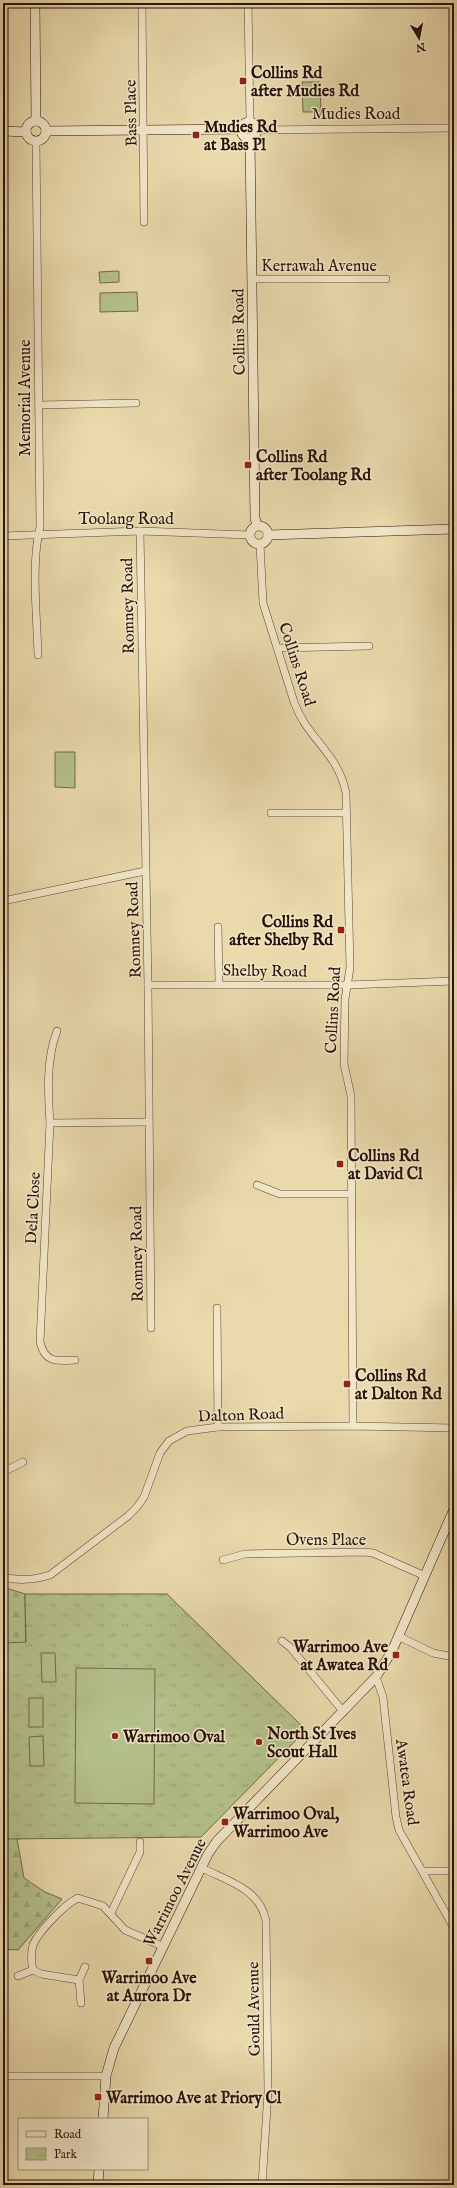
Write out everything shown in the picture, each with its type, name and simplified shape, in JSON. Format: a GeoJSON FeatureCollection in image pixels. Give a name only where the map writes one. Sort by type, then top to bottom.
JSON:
{"type":"FeatureCollection","features":[{"type":"Feature","properties":{"kind":"street"},"geometry":{"type":"LineString","coordinates":[[35,3],[36,121]]}},
{"type":"Feature","properties":{"kind":"street","name":"Bass Place"},"geometry":{"type":"LineString","coordinates":[[142,3],[144,222]]}},
{"type":"Feature","properties":{"kind":"street"},"geometry":{"type":"LineString","coordinates":[[248,3],[250,121]]}},
{"type":"Feature","properties":{"kind":"street"},"geometry":{"type":"LineString","coordinates":[[36,121],[43,124],[46,131],[43,138],[36,141],[28,138],[26,132],[28,125],[36,121]]}},
{"type":"Feature","properties":{"kind":"street"},"geometry":{"type":"LineString","coordinates":[[250,121],[256,124],[258,130],[256,135],[250,138],[243,136],[241,129],[243,124],[250,121]]}},
{"type":"Feature","properties":{"kind":"street","name":"Mudies Road"},"geometry":{"type":"LineString","coordinates":[[258,130],[454,128]]}},
{"type":"Feature","properties":{"kind":"street"},"geometry":{"type":"LineString","coordinates":[[46,131],[241,129]]}},
{"type":"Feature","properties":{"kind":"street"},"geometry":{"type":"LineString","coordinates":[[3,131],[26,132]]}},
{"type":"Feature","properties":{"kind":"street","name":"Collins Road"},"geometry":{"type":"LineString","coordinates":[[250,138],[255,518],[257,526]]}},
{"type":"Feature","properties":{"kind":"street","name":"Memorial Avenue"},"geometry":{"type":"LineString","coordinates":[[36,141],[40,405],[40,527],[38,534],[36,564],[38,655]]}},
{"type":"Feature","properties":{"kind":"street","name":"Kerrawah Avenue"},"geometry":{"type":"LineString","coordinates":[[253,279],[386,279]]}},
{"type":"Feature","properties":{"kind":"street"},"geometry":{"type":"LineString","coordinates":[[40,405],[136,403]]}},
{"type":"Feature","properties":{"kind":"street"},"geometry":{"type":"LineString","coordinates":[[257,526],[265,528],[268,535],[266,541],[260,544],[253,542],[250,535],[252,529],[257,526]]}},
{"type":"Feature","properties":{"kind":"street"},"geometry":{"type":"LineString","coordinates":[[268,535],[454,529]]}},
{"type":"Feature","properties":{"kind":"street","name":"Toolang Road"},"geometry":{"type":"LineString","coordinates":[[3,536],[140,531],[250,535]]}},
{"type":"Feature","properties":{"kind":"street","name":"Romney Road"},"geometry":{"type":"LineString","coordinates":[[140,531],[148,985],[151,1328]]}},
{"type":"Feature","properties":{"kind":"street","name":"Collins Road"},"geometry":{"type":"LineString","coordinates":[[260,544],[263,602],[298,715],[337,765],[345,787],[350,968],[345,999],[344,1064],[351,1096],[353,1426]]}},
{"type":"Feature","properties":{"kind":"street"},"geometry":{"type":"LineString","coordinates":[[278,648],[369,646]]}},
{"type":"Feature","properties":{"kind":"street"},"geometry":{"type":"LineString","coordinates":[[272,813],[346,813]]}},
{"type":"Feature","properties":{"kind":"street"},"geometry":{"type":"LineString","coordinates":[[3,901],[145,871]]}},
{"type":"Feature","properties":{"kind":"street"},"geometry":{"type":"LineString","coordinates":[[218,926],[219,984]]}},
{"type":"Feature","properties":{"kind":"street","name":"Shelby Road"},"geometry":{"type":"LineString","coordinates":[[148,985],[347,985],[454,981]]}},
{"type":"Feature","properties":{"kind":"street","name":"Dela Close"},"geometry":{"type":"LineString","coordinates":[[57,1031],[51,1046],[48,1102],[50,1123],[40,1342],[42,1351],[56,1362],[75,1360]]}},
{"type":"Feature","properties":{"kind":"street"},"geometry":{"type":"LineString","coordinates":[[50,1123],[148,1122]]}},
{"type":"Feature","properties":{"kind":"street"},"geometry":{"type":"LineString","coordinates":[[257,1185],[280,1194],[352,1194]]}},
{"type":"Feature","properties":{"kind":"street"},"geometry":{"type":"LineString","coordinates":[[217,1308],[218,1427]]}},
{"type":"Feature","properties":{"kind":"street","name":"Dalton Road"},"geometry":{"type":"LineString","coordinates":[[3,1577],[20,1580],[37,1579],[50,1574],[138,1507],[144,1497],[155,1463],[170,1441],[187,1431],[218,1427],[353,1426],[454,1428]]}},
{"type":"Feature","properties":{"kind":"street"},"geometry":{"type":"LineString","coordinates":[[3,1472],[23,1462]]}},
{"type":"Feature","properties":{"kind":"street","name":"Warrimoo Avenue"},"geometry":{"type":"LineString","coordinates":[[103,2118],[106,2076],[114,2048],[162,1946],[217,1841],[342,1710],[376,1677],[386,1662],[454,1509]]}},
{"type":"Feature","properties":{"kind":"street","name":"Ovens Place"},"geometry":{"type":"LineString","coordinates":[[223,1560],[245,1554],[364,1552],[373,1553],[425,1576]]}},
{"type":"Feature","properties":{"kind":"street"},"geometry":{"type":"LineString","coordinates":[[398,1636],[433,1653],[454,1657]]}},
{"type":"Feature","properties":{"kind":"street"},"geometry":{"type":"LineString","coordinates":[[282,1641],[290,1647],[342,1710]]}},
{"type":"Feature","properties":{"kind":"street","name":"Awatea Road"},"geometry":{"type":"LineString","coordinates":[[376,1677],[383,1697],[396,1817],[404,1840],[423,1871],[454,1928]]}},
{"type":"Feature","properties":{"kind":"street"},"geometry":{"type":"LineString","coordinates":[[110,1913],[140,1852],[140,1842]]}},
{"type":"Feature","properties":{"kind":"street","name":"Gould Avenue"},"geometry":{"type":"LineString","coordinates":[[202,1868],[251,1892],[264,1910],[266,1921],[268,2092],[262,2185]]}},
{"type":"Feature","properties":{"kind":"street"},"geometry":{"type":"LineString","coordinates":[[423,1871],[454,1870]]}},
{"type":"Feature","properties":{"kind":"street"},"geometry":{"type":"LineString","coordinates":[[33,1970],[32,1964],[34,1944],[67,1903],[78,1898],[89,1900],[103,1906],[125,1930],[162,1946]]}},
{"type":"Feature","properties":{"kind":"street"},"geometry":{"type":"LineString","coordinates":[[81,2004],[79,1980],[85,1967]]}},
{"type":"Feature","properties":{"kind":"street"},"geometry":{"type":"LineString","coordinates":[[18,1976],[33,1970],[41,1974],[79,1980]]}},
{"type":"Feature","properties":{"kind":"street"},"geometry":{"type":"LineString","coordinates":[[3,2076],[106,2076]]}},
{"type":"Feature","properties":{"kind":"street"},"geometry":{"type":"LineString","coordinates":[[98,2185],[99,2170]]}},
{"type":"Feature","properties":{"kind":"green space"},"geometry":{"type":"Polygon","coordinates":[[[302,82],[320,82],[321,112],[303,112],[302,82]]]}},
{"type":"Feature","properties":{"kind":"green space"},"geometry":{"type":"Polygon","coordinates":[[[119,271],[119,282],[100,283],[99,272],[119,271]]]}},
{"type":"Feature","properties":{"kind":"green space"},"geometry":{"type":"Polygon","coordinates":[[[137,292],[138,311],[100,312],[100,293],[137,292]]]}},
{"type":"Feature","properties":{"kind":"green space"},"geometry":{"type":"Polygon","coordinates":[[[55,752],[75,752],[75,788],[55,787],[55,752]]]}},
{"type":"Feature","properties":{"kind":"green space"},"geometry":{"type":"Polygon","coordinates":[[[3,1587],[25,1594],[28,1838],[17,1839],[24,1878],[45,1892],[62,1899],[18,1950],[3,1949],[3,1587]]]}},
{"type":"Feature","properties":{"kind":"green space"},"geometry":{"type":"Polygon","coordinates":[[[25,1594],[167,1594],[306,1730],[201,1837],[3,1839],[3,1643],[26,1642],[25,1594]]]}},
{"type":"Feature","properties":{"kind":"green space"},"geometry":{"type":"Polygon","coordinates":[[[41,1653],[55,1653],[56,1682],[42,1682],[41,1653]]]}},
{"type":"Feature","properties":{"kind":"green space","name":"Warrimoo Oval"},"geometry":{"type":"Polygon","coordinates":[[[76,1668],[155,1669],[154,1804],[75,1803],[76,1668]]]}},
{"type":"Feature","properties":{"kind":"green space"},"geometry":{"type":"Polygon","coordinates":[[[29,1698],[43,1698],[43,1727],[29,1727],[29,1698]]]}},
{"type":"Feature","properties":{"kind":"green space"},"geometry":{"type":"Polygon","coordinates":[[[43,1736],[44,1766],[30,1766],[29,1737],[43,1736]]]}},
{"type":"Feature","properties":{"kind":"place","name":"Collins Rd after Mudies Rd"},"geometry":{"type":"Point","coordinates":[243,81]}},
{"type":"Feature","properties":{"kind":"place","name":"Mudies Rd at Bass Pl"},"geometry":{"type":"Point","coordinates":[196,135]}},
{"type":"Feature","properties":{"kind":"place","name":"Collins Rd after Toolang Rd"},"geometry":{"type":"Point","coordinates":[248,465]}},
{"type":"Feature","properties":{"kind":"place","name":"Collins Rd after Shelby Rd"},"geometry":{"type":"Point","coordinates":[341,930]}},
{"type":"Feature","properties":{"kind":"place","name":"Collins Rd at David Cl"},"geometry":{"type":"Point","coordinates":[340,1164]}},
{"type":"Feature","properties":{"kind":"place","name":"Collins Rd at Dalton Rd"},"geometry":{"type":"Point","coordinates":[347,1384]}},
{"type":"Feature","properties":{"kind":"place","name":"Warrimoo Ave at Awatea Rd"},"geometry":{"type":"Point","coordinates":[396,1655]}},
{"type":"Feature","properties":{"kind":"place","name":"Warrimoo Oval"},"geometry":{"type":"Point","coordinates":[115,1736]}},
{"type":"Feature","properties":{"kind":"place","name":"North St Ives Scout Hall"},"geometry":{"type":"Point","coordinates":[259,1742]}},
{"type":"Feature","properties":{"kind":"place","name":"Warrimoo Oval, Warrimoo Ave"},"geometry":{"type":"Point","coordinates":[225,1822]}},
{"type":"Feature","properties":{"kind":"place","name":"Warrimoo Ave at Aurora Dr"},"geometry":{"type":"Point","coordinates":[149,1961]}},
{"type":"Feature","properties":{"kind":"place","name":"Warrimoo Ave at Priory Cl"},"geometry":{"type":"Point","coordinates":[98,2097]}}]}
